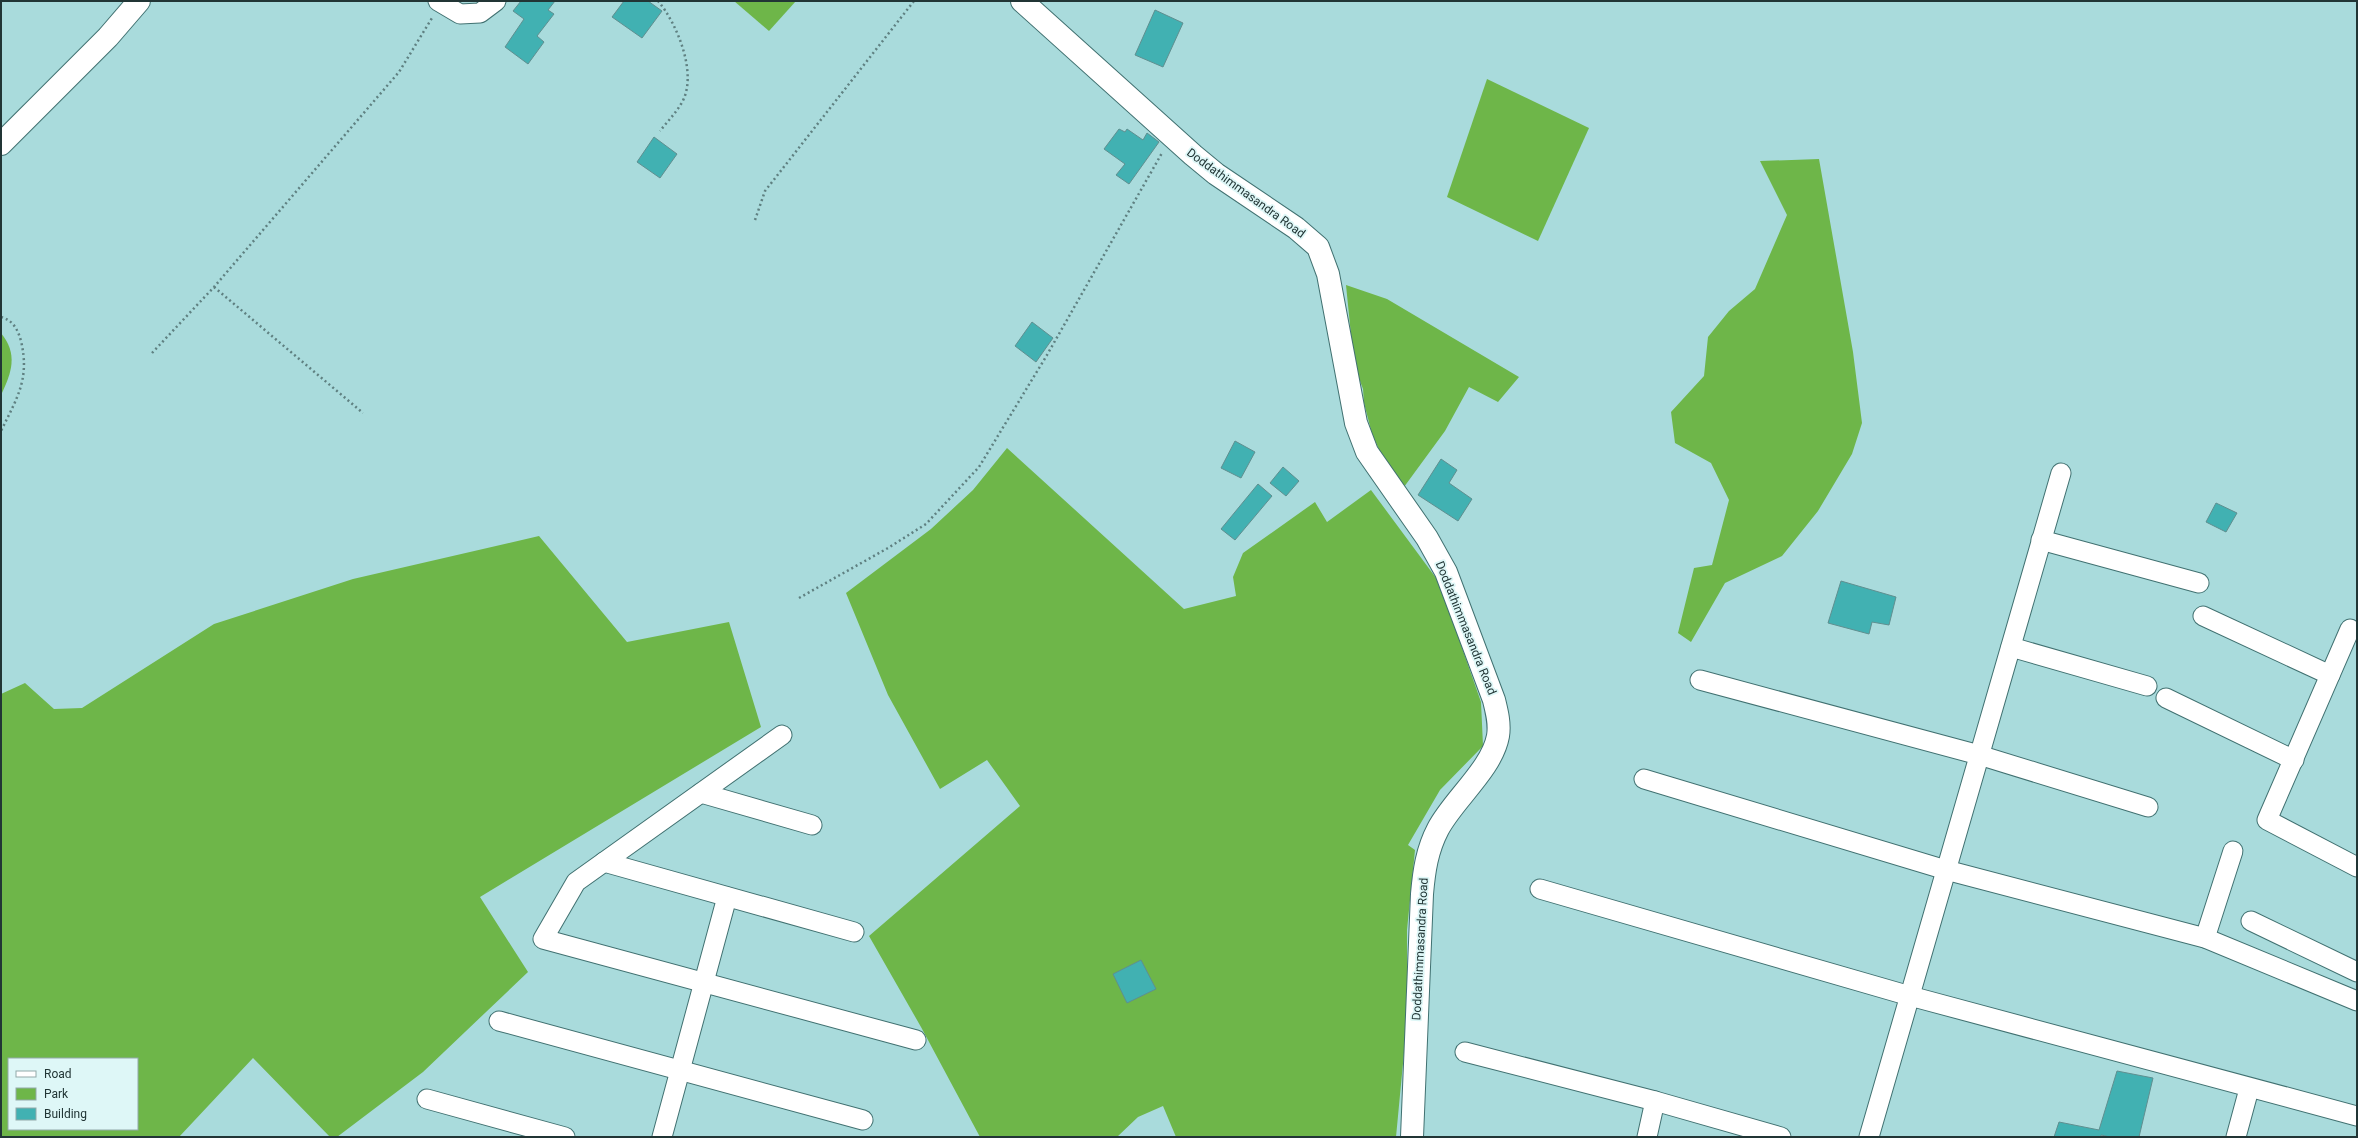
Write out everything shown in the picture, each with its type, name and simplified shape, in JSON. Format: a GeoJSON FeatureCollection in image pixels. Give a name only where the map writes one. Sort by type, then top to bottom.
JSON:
{"type":"FeatureCollection","features":[{"type":"Feature","properties":{"kind":"street"},"geometry":{"type":"LineString","coordinates":[[1,144],[108,37],[139,1]]}},
{"type":"Feature","properties":{"kind":"street"},"geometry":{"type":"LineString","coordinates":[[439,2],[460,14],[480,14],[496,1]]}},
{"type":"Feature","properties":{"kind":"street","name":"Doddathimmasandra Road"},"geometry":{"type":"LineString","coordinates":[[1022,1],[1171,137],[1216,174],[1296,228],[1318,247],[1328,274],[1356,423],[1367,452],[1427,538],[1446,572],[1494,700],[1498,719],[1498,737],[1487,761],[1438,829],[1425,860],[1422,894],[1412,1137]]}},
{"type":"Feature","properties":{"kind":"street"},"geometry":{"type":"LineString","coordinates":[[1869,1137],[2061,473]]}},
{"type":"Feature","properties":{"kind":"street"},"geometry":{"type":"LineString","coordinates":[[2041,540],[2199,582]]}},
{"type":"Feature","properties":{"kind":"street"},"geometry":{"type":"LineString","coordinates":[[2203,616],[2330,675]]}},
{"type":"Feature","properties":{"kind":"street"},"geometry":{"type":"LineString","coordinates":[[2350,629],[2268,820],[2357,867]]}},
{"type":"Feature","properties":{"kind":"street"},"geometry":{"type":"LineString","coordinates":[[2011,647],[2147,686]]}},
{"type":"Feature","properties":{"kind":"street"},"geometry":{"type":"LineString","coordinates":[[1700,680],[1979,755],[2148,807]]}},
{"type":"Feature","properties":{"kind":"street"},"geometry":{"type":"LineString","coordinates":[[2166,698],[2294,760]]}},
{"type":"Feature","properties":{"kind":"street"},"geometry":{"type":"LineString","coordinates":[[782,735],[576,882],[543,939],[916,1040]]}},
{"type":"Feature","properties":{"kind":"street"},"geometry":{"type":"LineString","coordinates":[[1644,779],[1946,870],[2205,938],[2357,1001]]}},
{"type":"Feature","properties":{"kind":"street"},"geometry":{"type":"LineString","coordinates":[[701,793],[812,825]]}},
{"type":"Feature","properties":{"kind":"street"},"geometry":{"type":"LineString","coordinates":[[2205,938],[2233,851]]}},
{"type":"Feature","properties":{"kind":"street"},"geometry":{"type":"LineString","coordinates":[[604,862],[854,932]]}},
{"type":"Feature","properties":{"kind":"street"},"geometry":{"type":"LineString","coordinates":[[1540,889],[1910,996],[2249,1089],[2357,1116]]}},
{"type":"Feature","properties":{"kind":"street"},"geometry":{"type":"LineString","coordinates":[[662,1137],[727,897]]}},
{"type":"Feature","properties":{"kind":"street"},"geometry":{"type":"LineString","coordinates":[[2250,921],[2357,972]]}},
{"type":"Feature","properties":{"kind":"street"},"geometry":{"type":"LineString","coordinates":[[499,1021],[864,1120]]}},
{"type":"Feature","properties":{"kind":"street"},"geometry":{"type":"LineString","coordinates":[[1465,1052],[1654,1101],[1781,1137]]}},
{"type":"Feature","properties":{"kind":"street"},"geometry":{"type":"LineString","coordinates":[[2236,1137],[2249,1089]]}},
{"type":"Feature","properties":{"kind":"street"},"geometry":{"type":"LineString","coordinates":[[427,1099],[564,1137]]}},
{"type":"Feature","properties":{"kind":"street"},"geometry":{"type":"LineString","coordinates":[[1647,1137],[1654,1101]]}},
{"type":"Feature","properties":{"kind":"path"},"geometry":{"type":"LineString","coordinates":[[658,1],[665,9],[685,55],[688,77],[682,103],[660,131]]}},
{"type":"Feature","properties":{"kind":"path"},"geometry":{"type":"LineString","coordinates":[[755,220],[765,192],[914,1]]}},
{"type":"Feature","properties":{"kind":"path"},"geometry":{"type":"LineString","coordinates":[[152,353],[214,287],[399,72],[439,2]]}},
{"type":"Feature","properties":{"kind":"path"},"geometry":{"type":"LineString","coordinates":[[800,598],[888,548],[926,524],[979,467],[1047,355],[1171,137]]}},
{"type":"Feature","properties":{"kind":"path"},"geometry":{"type":"LineString","coordinates":[[214,287],[363,413]]}},
{"type":"Feature","properties":{"kind":"path"},"geometry":{"type":"LineString","coordinates":[[1,317],[9,319],[19,332],[26,361],[21,391],[1,431]]}},
{"type":"Feature","properties":{"kind":"green space"},"geometry":{"type":"Polygon","coordinates":[[[734,1],[796,1],[769,31],[734,1]]]}},
{"type":"Feature","properties":{"kind":"green space"},"geometry":{"type":"Polygon","coordinates":[[[1487,79],[1589,128],[1538,241],[1447,197],[1487,79]]]}},
{"type":"Feature","properties":{"kind":"green space"},"geometry":{"type":"Polygon","coordinates":[[[1819,159],[1853,352],[1862,423],[1852,454],[1818,511],[1782,556],[1725,583],[1691,642],[1678,633],[1694,568],[1712,565],[1729,500],[1711,463],[1675,443],[1671,412],[1704,376],[1708,337],[1729,311],[1755,289],[1787,215],[1760,161],[1819,159]]]}},
{"type":"Feature","properties":{"kind":"green space"},"geometry":{"type":"Polygon","coordinates":[[[1346,285],[1387,299],[1519,377],[1498,402],[1469,387],[1445,431],[1404,487],[1382,456],[1372,434],[1364,403],[1363,389],[1354,365],[1346,285]]]}},
{"type":"Feature","properties":{"kind":"green space"},"geometry":{"type":"Polygon","coordinates":[[[1,333],[10,348],[12,363],[8,379],[1,395],[1,333]]]}},
{"type":"Feature","properties":{"kind":"green space"},"geometry":{"type":"Polygon","coordinates":[[[1007,448],[1184,609],[1236,596],[1233,577],[1243,553],[1315,502],[1327,522],[1371,490],[1439,582],[1481,702],[1483,746],[1440,790],[1408,845],[1415,850],[1407,930],[1407,1021],[1396,1137],[1176,1137],[1163,1106],[1138,1117],[1117,1137],[980,1137],[921,1027],[869,936],[1020,806],[987,760],[940,789],[888,695],[846,593],[931,529],[973,490],[1007,448]]]}},
{"type":"Feature","properties":{"kind":"green space"},"geometry":{"type":"Polygon","coordinates":[[[539,536],[627,642],[729,622],[761,727],[480,897],[528,972],[423,1072],[337,1137],[330,1137],[253,1058],[179,1137],[1,1137],[1,694],[25,683],[54,709],[82,708],[214,624],[353,579],[539,536]]]}},
{"type":"Feature","properties":{"kind":"building"},"geometry":{"type":"Polygon","coordinates":[[[521,1],[555,1],[548,10],[554,14],[537,36],[544,42],[528,64],[505,47],[524,19],[513,11],[521,1]]]}},
{"type":"Feature","properties":{"kind":"building"},"geometry":{"type":"Polygon","coordinates":[[[624,1],[648,1],[662,11],[642,38],[612,17],[624,1]]]}},
{"type":"Feature","properties":{"kind":"building"},"geometry":{"type":"Polygon","coordinates":[[[1155,10],[1183,23],[1163,67],[1135,55],[1155,10]]]}},
{"type":"Feature","properties":{"kind":"building"},"geometry":{"type":"Polygon","coordinates":[[[1119,129],[1125,132],[1127,129],[1143,140],[1147,133],[1159,142],[1129,184],[1116,175],[1125,164],[1104,149],[1119,129]]]}},
{"type":"Feature","properties":{"kind":"building"},"geometry":{"type":"Polygon","coordinates":[[[654,137],[677,154],[660,178],[637,162],[654,137]]]}},
{"type":"Feature","properties":{"kind":"building"},"geometry":{"type":"Polygon","coordinates":[[[1032,322],[1053,338],[1036,362],[1015,346],[1032,322]]]}},
{"type":"Feature","properties":{"kind":"building"},"geometry":{"type":"Polygon","coordinates":[[[1235,441],[1255,452],[1241,478],[1221,468],[1235,441]]]}},
{"type":"Feature","properties":{"kind":"building"},"geometry":{"type":"Polygon","coordinates":[[[1441,459],[1457,470],[1449,483],[1472,499],[1458,521],[1418,495],[1441,459]]]}},
{"type":"Feature","properties":{"kind":"building"},"geometry":{"type":"Polygon","coordinates":[[[1283,467],[1299,481],[1286,496],[1270,483],[1283,467]]]}},
{"type":"Feature","properties":{"kind":"building"},"geometry":{"type":"Polygon","coordinates":[[[1258,484],[1272,496],[1235,540],[1221,529],[1258,484]]]}},
{"type":"Feature","properties":{"kind":"building"},"geometry":{"type":"Polygon","coordinates":[[[2216,503],[2237,513],[2226,532],[2206,522],[2216,503]]]}},
{"type":"Feature","properties":{"kind":"building"},"geometry":{"type":"Polygon","coordinates":[[[1841,581],[1896,597],[1889,625],[1872,622],[1869,634],[1828,623],[1841,581]]]}},
{"type":"Feature","properties":{"kind":"building"},"geometry":{"type":"Polygon","coordinates":[[[1141,960],[1156,989],[1127,1003],[1113,974],[1141,960]]]}},
{"type":"Feature","properties":{"kind":"building"},"geometry":{"type":"Polygon","coordinates":[[[2117,1071],[2153,1078],[2139,1137],[2110,1137],[2101,1135],[2101,1137],[2054,1137],[2059,1122],[2099,1130],[2117,1071]]]}}]}
